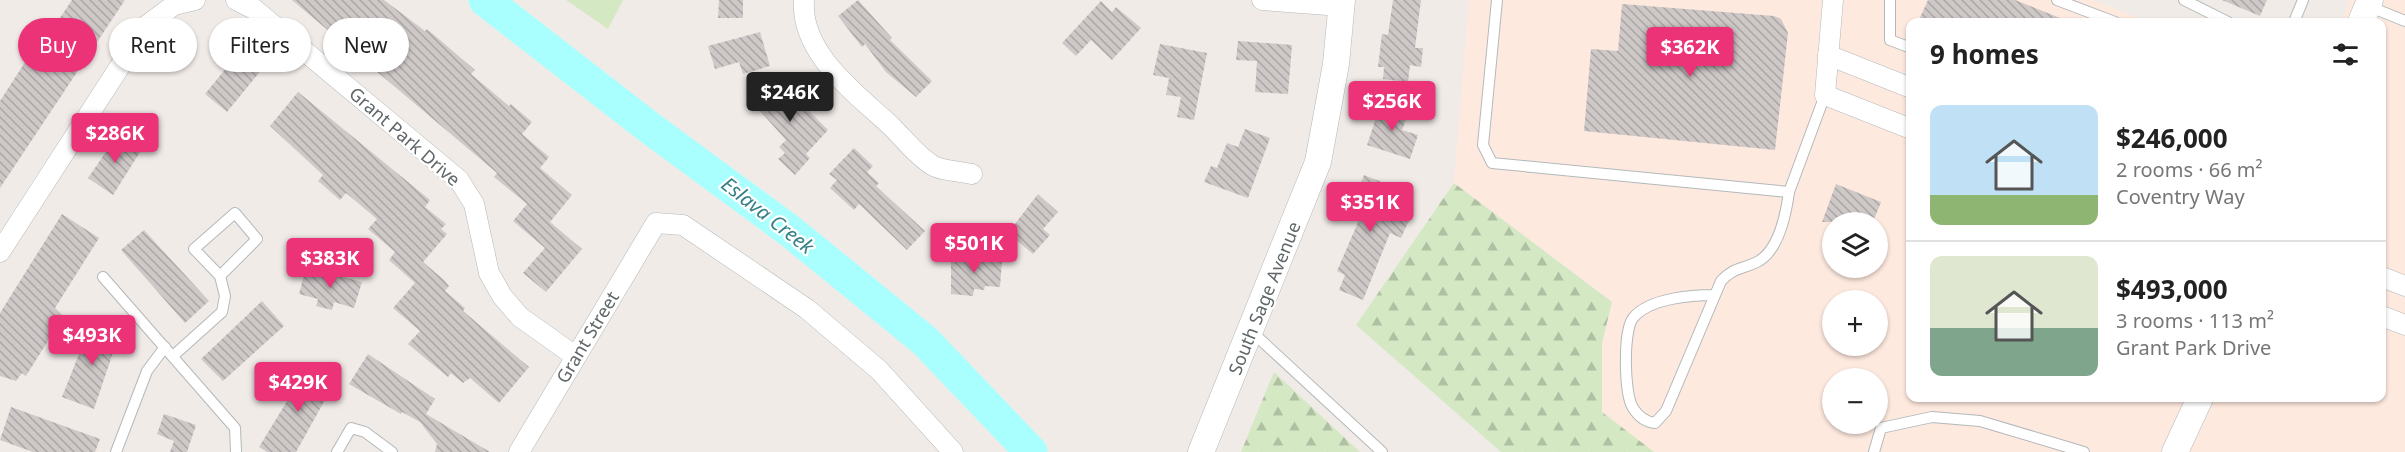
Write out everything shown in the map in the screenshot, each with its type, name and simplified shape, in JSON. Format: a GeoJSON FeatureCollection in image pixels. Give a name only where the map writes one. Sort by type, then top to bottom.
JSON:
{"type":"FeatureCollection","features":[{"type":"Feature","properties":{"kind":"street"},"geometry":{"type":"LineString","coordinates":[[0,252],[146,26],[174,5],[195,0]]}},
{"type":"Feature","properties":{"kind":"street","name":"Grant Park Drive"},"geometry":{"type":"LineString","coordinates":[[236,0],[254,9],[459,180],[474,204],[489,273],[502,296],[520,316],[575,356]]}},
{"type":"Feature","properties":{"kind":"street"},"geometry":{"type":"LineString","coordinates":[[804,0],[803,9],[810,36],[821,57],[845,83],[933,166],[972,174]]}},
{"type":"Feature","properties":{"kind":"street"},"geometry":{"type":"LineString","coordinates":[[1262,0],[1342,3]]}},
{"type":"Feature","properties":{"kind":"street"},"geometry":{"type":"LineString","coordinates":[[1833,0],[1825,95],[1906,127]]}},
{"type":"Feature","properties":{"kind":"street","name":"South Sage Avenue"},"geometry":{"type":"LineString","coordinates":[[1201,452],[1318,162],[1336,64],[1342,3]]}},
{"type":"Feature","properties":{"kind":"street"},"geometry":{"type":"LineString","coordinates":[[1828,55],[1906,86]]}},
{"type":"Feature","properties":{"kind":"street","name":"Grant Street"},"geometry":{"type":"LineString","coordinates":[[519,452],[656,223],[683,225],[807,309],[879,370],[953,452]]}},
{"type":"Feature","properties":{"kind":"street"},"geometry":{"type":"LineString","coordinates":[[2386,279],[2405,286]]}},
{"type":"Feature","properties":{"kind":"street"},"geometry":{"type":"LineString","coordinates":[[2386,318],[2405,325]]}},
{"type":"Feature","properties":{"kind":"street"},"geometry":{"type":"LineString","coordinates":[[2175,452],[2198,402]]}},
{"type":"Feature","properties":{"kind":"lane"},"geometry":{"type":"LineString","coordinates":[[1497,0],[1483,146],[1492,163],[1789,192]]}},
{"type":"Feature","properties":{"kind":"lane"},"geometry":{"type":"LineString","coordinates":[[1890,0],[1890,40],[1906,46]]}},
{"type":"Feature","properties":{"kind":"lane"},"geometry":{"type":"LineString","coordinates":[[2057,0],[2104,18]]}},
{"type":"Feature","properties":{"kind":"lane"},"geometry":{"type":"LineString","coordinates":[[2184,0],[2220,18]]}},
{"type":"Feature","properties":{"kind":"lane"},"geometry":{"type":"LineString","coordinates":[[2296,18],[2303,0]]}},
{"type":"Feature","properties":{"kind":"lane"},"geometry":{"type":"LineString","coordinates":[[2366,10],[2405,21]]}},
{"type":"Feature","properties":{"kind":"lane"},"geometry":{"type":"LineString","coordinates":[[1715,295],[1684,295],[1659,303],[1634,316],[1629,325],[1626,338],[1628,388],[1632,407],[1647,422],[1655,423],[1666,411],[1721,282],[1736,268],[1754,264],[1771,249],[1786,213],[1789,192],[1825,95]]}},
{"type":"Feature","properties":{"kind":"lane"},"geometry":{"type":"LineString","coordinates":[[173,356],[222,312],[225,296],[220,276],[194,249],[235,213],[256,239],[220,276]]}},
{"type":"Feature","properties":{"kind":"lane"},"geometry":{"type":"LineString","coordinates":[[103,277],[235,428],[237,452]]}},
{"type":"Feature","properties":{"kind":"lane"},"geometry":{"type":"LineString","coordinates":[[1251,331],[1382,452]]}},
{"type":"Feature","properties":{"kind":"lane"},"geometry":{"type":"LineString","coordinates":[[116,452],[147,371],[165,347]]}},
{"type":"Feature","properties":{"kind":"lane"},"geometry":{"type":"LineString","coordinates":[[1874,452],[1881,428],[1932,417],[1980,421],[2084,452]]}},
{"type":"Feature","properties":{"kind":"lane"},"geometry":{"type":"LineString","coordinates":[[337,452],[351,428],[365,432],[392,452]]}},
{"type":"Feature","properties":{"kind":"shaded area"},"geometry":{"type":"Polygon","coordinates":[[[1469,0],[2092,0],[2139,18],[1906,18],[1906,402],[2386,402],[2386,18],[2343,18],[2350,0],[2405,0],[2405,452],[1654,452],[1602,412],[1602,343],[1612,302],[1454,183],[1469,0]]]}},
{"type":"Feature","properties":{"kind":"green space"},"geometry":{"type":"Polygon","coordinates":[[[566,0],[623,0],[608,29],[566,0]]]}},
{"type":"Feature","properties":{"kind":"green space"},"geometry":{"type":"Polygon","coordinates":[[[1454,183],[1612,302],[1602,343],[1602,412],[1654,452],[1501,452],[1356,325],[1454,183]]]}},
{"type":"Feature","properties":{"kind":"green space"},"geometry":{"type":"Polygon","coordinates":[[[1274,372],[1360,452],[1241,452],[1274,372]]]}},
{"type":"Feature","properties":{"kind":"building"},"geometry":{"type":"Polygon","coordinates":[[[72,0],[125,0],[113,18],[109,18],[109,24],[97,42],[97,18],[60,18],[72,0]]]}},
{"type":"Feature","properties":{"kind":"building"},"geometry":{"type":"Polygon","coordinates":[[[292,0],[384,0],[408,18],[323,18],[323,26],[292,0]]]}},
{"type":"Feature","properties":{"kind":"building"},"geometry":{"type":"Polygon","coordinates":[[[719,0],[743,0],[743,18],[718,18],[719,0]]]}},
{"type":"Feature","properties":{"kind":"building"},"geometry":{"type":"Polygon","coordinates":[[[858,0],[892,38],[890,40],[932,81],[916,97],[886,72],[865,44],[862,47],[838,16],[858,0]]]}},
{"type":"Feature","properties":{"kind":"building"},"geometry":{"type":"Polygon","coordinates":[[[1393,0],[1421,0],[1415,48],[1423,48],[1421,67],[1410,65],[1408,82],[1383,79],[1384,67],[1378,67],[1382,34],[1388,35],[1393,0]]]}},
{"type":"Feature","properties":{"kind":"building"},"geometry":{"type":"Polygon","coordinates":[[[1928,0],[2015,0],[2060,18],[1920,18],[1928,0]]]}},
{"type":"Feature","properties":{"kind":"building"},"geometry":{"type":"Polygon","coordinates":[[[2222,0],[2267,0],[2260,16],[2222,0]]]}},
{"type":"Feature","properties":{"kind":"building"},"geometry":{"type":"Polygon","coordinates":[[[1101,1],[1112,12],[1116,7],[1141,28],[1112,60],[1091,40],[1076,56],[1062,43],[1101,1]]]}},
{"type":"Feature","properties":{"kind":"building"},"geometry":{"type":"Polygon","coordinates":[[[1622,4],[1774,16],[1781,19],[1788,33],[1775,150],[1584,131],[1591,49],[1618,51],[1622,4]]]}},
{"type":"Feature","properties":{"kind":"building"},"geometry":{"type":"Polygon","coordinates":[[[409,19],[425,31],[427,29],[475,70],[471,74],[532,122],[522,134],[549,157],[540,168],[572,195],[550,222],[582,249],[546,292],[523,273],[545,248],[513,221],[527,204],[494,177],[497,173],[377,72],[409,72],[409,19]]]}},
{"type":"Feature","properties":{"kind":"building"},"geometry":{"type":"Polygon","coordinates":[[[760,32],[770,66],[743,74],[739,62],[715,69],[708,46],[760,32]]]}},
{"type":"Feature","properties":{"kind":"building"},"geometry":{"type":"Polygon","coordinates":[[[1238,41],[1292,45],[1288,94],[1255,92],[1257,61],[1236,60],[1238,41]]]}},
{"type":"Feature","properties":{"kind":"building"},"geometry":{"type":"Polygon","coordinates":[[[1160,44],[1207,53],[1194,120],[1177,117],[1181,97],[1166,95],[1169,78],[1153,75],[1160,44]]]}},
{"type":"Feature","properties":{"kind":"building"},"geometry":{"type":"Polygon","coordinates":[[[19,72],[77,72],[0,188],[0,101],[19,72]]]}},
{"type":"Feature","properties":{"kind":"building"},"geometry":{"type":"Polygon","coordinates":[[[223,72],[260,72],[227,112],[205,94],[223,72]]]}},
{"type":"Feature","properties":{"kind":"building"},"geometry":{"type":"Polygon","coordinates":[[[775,77],[828,130],[806,154],[810,158],[795,175],[778,159],[785,153],[779,147],[786,140],[750,100],[775,77]]]}},
{"type":"Feature","properties":{"kind":"building"},"geometry":{"type":"Polygon","coordinates":[[[298,92],[430,200],[425,207],[446,224],[441,229],[447,234],[423,262],[449,286],[445,291],[465,308],[463,311],[529,367],[499,403],[470,378],[463,383],[451,373],[448,377],[408,344],[420,331],[393,308],[415,283],[389,260],[395,252],[368,229],[377,219],[346,193],[340,200],[318,181],[323,175],[270,126],[298,92]]]}},
{"type":"Feature","properties":{"kind":"building"},"geometry":{"type":"Polygon","coordinates":[[[1381,103],[1409,112],[1402,130],[1418,135],[1410,159],[1367,145],[1381,103]]]}},
{"type":"Feature","properties":{"kind":"building"},"geometry":{"type":"Polygon","coordinates":[[[1245,129],[1270,138],[1248,198],[1204,182],[1211,166],[1217,168],[1227,143],[1238,147],[1245,129]]]}},
{"type":"Feature","properties":{"kind":"building"},"geometry":{"type":"Polygon","coordinates":[[[119,133],[142,149],[113,195],[88,178],[119,133]]]}},
{"type":"Feature","properties":{"kind":"building"},"geometry":{"type":"Polygon","coordinates":[[[854,148],[873,166],[867,172],[879,183],[876,186],[925,231],[907,250],[859,204],[854,210],[830,188],[837,180],[829,174],[854,148]]]}},
{"type":"Feature","properties":{"kind":"building"},"geometry":{"type":"Polygon","coordinates":[[[1364,175],[1397,188],[1390,205],[1412,214],[1401,238],[1390,233],[1363,300],[1339,290],[1345,275],[1337,271],[1359,220],[1347,215],[1351,204],[1346,202],[1355,183],[1360,185],[1364,175]]]}},
{"type":"Feature","properties":{"kind":"building"},"geometry":{"type":"Polygon","coordinates":[[[1836,184],[1881,202],[1877,212],[1826,212],[1836,184]]]}},
{"type":"Feature","properties":{"kind":"building"},"geometry":{"type":"Polygon","coordinates":[[[1038,194],[1058,212],[1043,229],[1050,235],[1033,254],[1008,233],[1038,194]]]}},
{"type":"Feature","properties":{"kind":"building"},"geometry":{"type":"Polygon","coordinates":[[[62,214],[99,238],[55,308],[62,315],[26,376],[22,373],[16,381],[0,376],[0,313],[62,214]]]}},
{"type":"Feature","properties":{"kind":"building"},"geometry":{"type":"Polygon","coordinates":[[[144,230],[209,301],[185,323],[121,250],[144,230]]]}},
{"type":"Feature","properties":{"kind":"building"},"geometry":{"type":"Polygon","coordinates":[[[951,254],[1002,261],[1000,287],[985,286],[984,290],[974,289],[973,296],[951,294],[951,254]]]}},
{"type":"Feature","properties":{"kind":"building"},"geometry":{"type":"Polygon","coordinates":[[[306,267],[362,282],[354,308],[334,302],[332,310],[316,306],[318,299],[299,294],[306,267]]]}},
{"type":"Feature","properties":{"kind":"building"},"geometry":{"type":"Polygon","coordinates":[[[262,301],[284,326],[223,381],[201,359],[262,301]]]}},
{"type":"Feature","properties":{"kind":"building"},"geometry":{"type":"Polygon","coordinates":[[[92,321],[120,332],[94,409],[62,397],[92,321]]]}},
{"type":"Feature","properties":{"kind":"building"},"geometry":{"type":"Polygon","coordinates":[[[368,354],[435,399],[426,414],[490,452],[435,452],[437,444],[420,422],[402,412],[401,414],[349,384],[368,354]]]}},
{"type":"Feature","properties":{"kind":"building"},"geometry":{"type":"Polygon","coordinates":[[[308,367],[335,382],[296,452],[267,452],[259,447],[308,367]]]}},
{"type":"Feature","properties":{"kind":"building"},"geometry":{"type":"Polygon","coordinates":[[[11,407],[100,439],[95,452],[33,452],[0,440],[11,407]]]}},
{"type":"Feature","properties":{"kind":"building"},"geometry":{"type":"Polygon","coordinates":[[[164,414],[196,425],[187,452],[170,452],[174,441],[157,434],[164,414]]]}},
{"type":"Feature","properties":{"kind":"waterway","name":"Eslava Creek"},"geometry":{"type":"LineString","coordinates":[[485,0],[650,128],[790,231],[925,341],[1031,452]]}}]}
